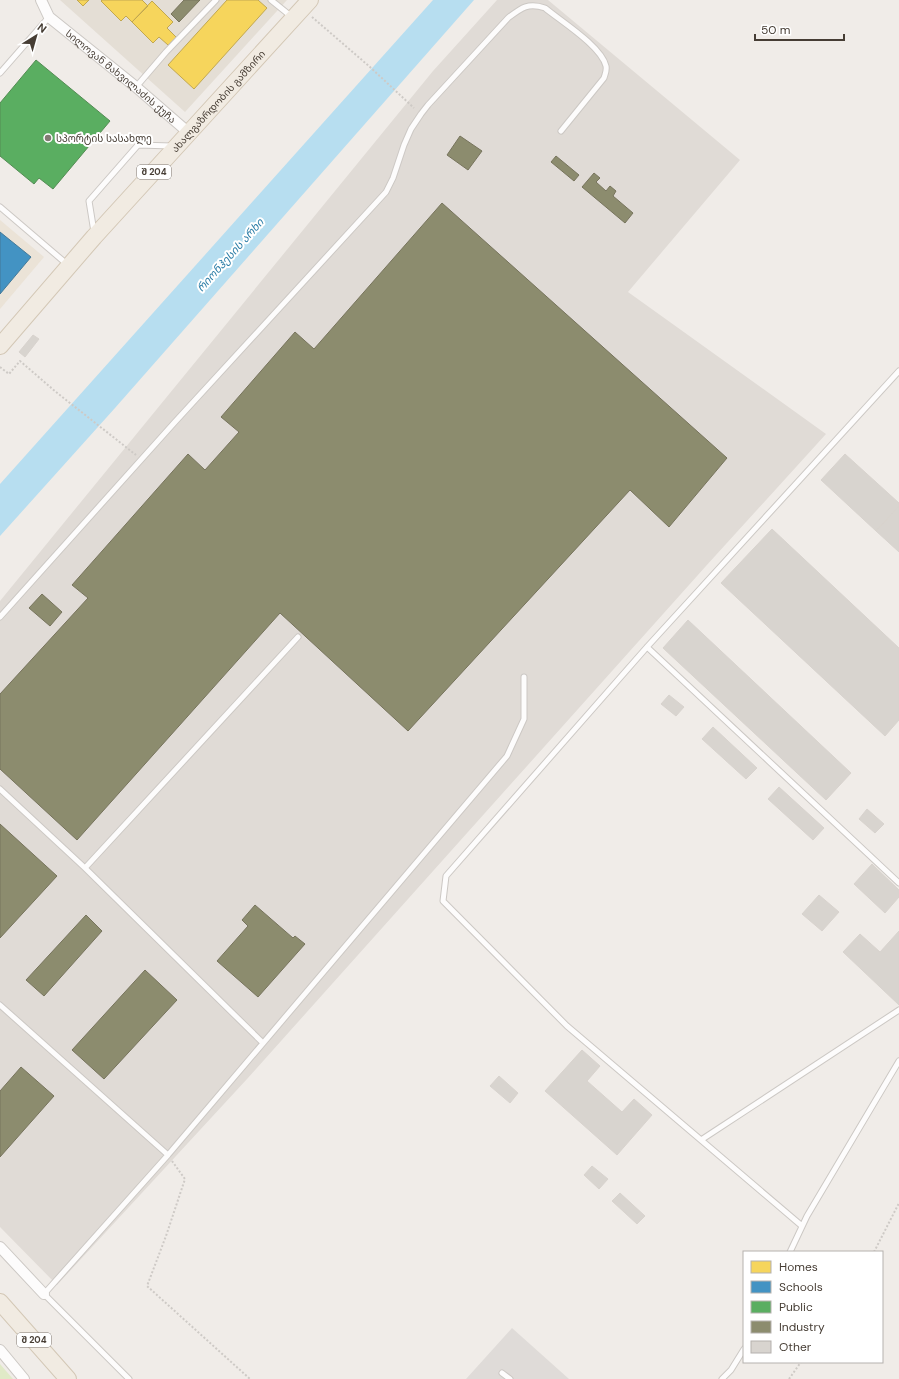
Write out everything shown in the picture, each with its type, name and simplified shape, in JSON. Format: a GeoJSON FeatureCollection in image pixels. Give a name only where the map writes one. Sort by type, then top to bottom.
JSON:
{"type":"FeatureCollection","features":[{"type":"Feature","properties":{"kind":"main road","name":"ახალგაზრდობის გამზირი"},"geometry":{"type":"LineString","coordinates":[[0,346],[94,237],[302,9]]}},
{"type":"Feature","properties":{"kind":"main road","name":"შ 204"},"geometry":{"type":"LineString","coordinates":[[0,1302],[68,1379]]}},
{"type":"Feature","properties":{"kind":"street","name":"სილოვან მახვილაძის ქუჩა"},"geometry":{"type":"LineString","coordinates":[[41,0],[49,17],[136,87],[189,133]]}},
{"type":"Feature","properties":{"kind":"street"},"geometry":{"type":"LineString","coordinates":[[0,1247],[44,1294]]}},
{"type":"Feature","properties":{"kind":"street"},"geometry":{"type":"LineString","coordinates":[[0,1350],[24,1379]]}},
{"type":"Feature","properties":{"kind":"lane"},"geometry":{"type":"LineString","coordinates":[[136,87],[166,52],[216,0]]}},
{"type":"Feature","properties":{"kind":"lane"},"geometry":{"type":"LineString","coordinates":[[271,0],[302,9]]}},
{"type":"Feature","properties":{"kind":"lane"},"geometry":{"type":"LineString","coordinates":[[0,617],[386,192],[393,178],[411,129],[428,105],[508,18],[527,6],[536,5],[545,8],[592,45],[601,56],[606,67],[604,78],[561,131]]}},
{"type":"Feature","properties":{"kind":"lane"},"geometry":{"type":"LineString","coordinates":[[0,73],[49,17]]}},
{"type":"Feature","properties":{"kind":"lane"},"geometry":{"type":"LineString","coordinates":[[94,237],[89,201],[138,144],[177,146]]}},
{"type":"Feature","properties":{"kind":"lane"},"geometry":{"type":"LineString","coordinates":[[0,207],[69,265]]}},
{"type":"Feature","properties":{"kind":"lane"},"geometry":{"type":"LineString","coordinates":[[802,1226],[567,1026],[443,901],[446,876],[647,647],[899,371]]}},
{"type":"Feature","properties":{"kind":"lane"},"geometry":{"type":"LineString","coordinates":[[85,868],[298,637]]}},
{"type":"Feature","properties":{"kind":"lane"},"geometry":{"type":"LineString","coordinates":[[647,647],[899,883]]}},
{"type":"Feature","properties":{"kind":"lane"},"geometry":{"type":"LineString","coordinates":[[129,1379],[44,1294],[168,1155],[507,756],[524,719],[524,677]]}},
{"type":"Feature","properties":{"kind":"lane"},"geometry":{"type":"LineString","coordinates":[[0,789],[85,868],[263,1043]]}},
{"type":"Feature","properties":{"kind":"lane"},"geometry":{"type":"LineString","coordinates":[[0,1005],[168,1155]]}},
{"type":"Feature","properties":{"kind":"lane"},"geometry":{"type":"LineString","coordinates":[[701,1140],[899,1010]]}},
{"type":"Feature","properties":{"kind":"lane"},"geometry":{"type":"LineString","coordinates":[[790,1251],[807,1216],[899,1061]]}},
{"type":"Feature","properties":{"kind":"lane"},"geometry":{"type":"LineString","coordinates":[[722,1379],[731,1370],[743,1351]]}},
{"type":"Feature","properties":{"kind":"lane"},"geometry":{"type":"LineString","coordinates":[[502,1372],[510,1379]]}},
{"type":"Feature","properties":{"kind":"path"},"geometry":{"type":"LineString","coordinates":[[302,9],[370,67],[410,104]]}},
{"type":"Feature","properties":{"kind":"path"},"geometry":{"type":"LineString","coordinates":[[0,367],[9,374],[20,361],[56,392],[142,459]]}},
{"type":"Feature","properties":{"kind":"path"},"geometry":{"type":"LineString","coordinates":[[168,1155],[185,1179],[147,1286],[250,1379]]}},
{"type":"Feature","properties":{"kind":"path"},"geometry":{"type":"LineString","coordinates":[[875,1251],[899,1203]]}},
{"type":"Feature","properties":{"kind":"path"},"geometry":{"type":"LineString","coordinates":[[789,1379],[800,1363]]}},
{"type":"Feature","properties":{"kind":"shaded area"},"geometry":{"type":"Polygon","coordinates":[[[60,0],[287,0],[185,112],[60,0]]]}},
{"type":"Feature","properties":{"kind":"shaded area"},"geometry":{"type":"Polygon","coordinates":[[[497,0],[548,0],[740,160],[628,292],[826,434],[247,1079],[57,1285],[0,1227],[0,601],[433,71],[497,0]]]}},
{"type":"Feature","properties":{"kind":"shaded area"},"geometry":{"type":"Polygon","coordinates":[[[0,220],[44,257],[0,309],[0,220]]]}},
{"type":"Feature","properties":{"kind":"shaded area"},"geometry":{"type":"Polygon","coordinates":[[[512,1328],[569,1379],[466,1379],[512,1328]]]}},
{"type":"Feature","properties":{"kind":"green space"},"geometry":{"type":"Polygon","coordinates":[[[0,1364],[13,1379],[0,1379],[0,1364]]]}},
{"type":"Feature","properties":{"kind":"water","name":"რიონჰესის არხი"},"geometry":{"type":"Polygon","coordinates":[[[433,0],[474,0],[115,408],[0,536],[0,484],[433,0]]]}},
{"type":"Feature","properties":{"kind":"building: Homes"},"geometry":{"type":"Polygon","coordinates":[[[77,0],[89,0],[83,6],[77,0]]]}},
{"type":"Feature","properties":{"kind":"building: Homes"},"geometry":{"type":"Polygon","coordinates":[[[142,0],[148,6],[132,22],[126,16],[121,21],[101,1],[142,0]]]}},
{"type":"Feature","properties":{"kind":"building: Homes"},"geometry":{"type":"Polygon","coordinates":[[[227,0],[258,0],[267,8],[194,89],[168,65],[227,0]]]}},
{"type":"Feature","properties":{"kind":"building: Homes"},"geometry":{"type":"Polygon","coordinates":[[[152,1],[173,22],[167,28],[176,37],[168,45],[159,37],[153,43],[132,22],[152,1]]]}},
{"type":"Feature","properties":{"kind":"building: Schools"},"geometry":{"type":"Polygon","coordinates":[[[0,232],[31,257],[0,294],[0,232]]]}},
{"type":"Feature","properties":{"kind":"building: Public","name":"სპორტის სასახლე"},"geometry":{"type":"Polygon","coordinates":[[[36,60],[110,121],[53,189],[39,178],[34,184],[0,156],[0,103],[36,60]]]}},
{"type":"Feature","properties":{"kind":"building: Industry"},"geometry":{"type":"Polygon","coordinates":[[[184,0],[200,0],[179,22],[171,14],[184,0]]]}},
{"type":"Feature","properties":{"kind":"building: Industry"},"geometry":{"type":"Polygon","coordinates":[[[460,136],[482,151],[468,170],[447,155],[460,136]]]}},
{"type":"Feature","properties":{"kind":"building: Industry"},"geometry":{"type":"Polygon","coordinates":[[[556,156],[579,175],[574,181],[551,162],[556,156]]]}},
{"type":"Feature","properties":{"kind":"building: Industry"},"geometry":{"type":"Polygon","coordinates":[[[594,173],[600,178],[596,182],[606,191],[610,186],[616,191],[613,196],[633,213],[625,223],[582,187],[594,173]]]}},
{"type":"Feature","properties":{"kind":"building: Industry"},"geometry":{"type":"Polygon","coordinates":[[[442,203],[727,458],[669,527],[630,490],[408,731],[280,613],[77,840],[0,769],[0,694],[88,598],[72,585],[188,454],[205,470],[239,432],[221,417],[295,332],[314,349],[442,203]]]}},
{"type":"Feature","properties":{"kind":"building: Industry"},"geometry":{"type":"Polygon","coordinates":[[[42,594],[62,612],[50,626],[29,608],[42,594]]]}},
{"type":"Feature","properties":{"kind":"building: Industry"},"geometry":{"type":"Polygon","coordinates":[[[0,824],[57,876],[0,938],[0,824]]]}},
{"type":"Feature","properties":{"kind":"building: Industry"},"geometry":{"type":"Polygon","coordinates":[[[255,905],[293,938],[295,936],[305,944],[258,997],[217,961],[248,926],[242,920],[255,905]]]}},
{"type":"Feature","properties":{"kind":"building: Industry"},"geometry":{"type":"Polygon","coordinates":[[[86,915],[102,931],[44,996],[26,980],[86,915]]]}},
{"type":"Feature","properties":{"kind":"building: Industry"},"geometry":{"type":"Polygon","coordinates":[[[145,970],[177,1000],[104,1079],[72,1050],[145,970]]]}},
{"type":"Feature","properties":{"kind":"building: Industry"},"geometry":{"type":"Polygon","coordinates":[[[21,1067],[54,1096],[0,1157],[0,1091],[21,1067]]]}},
{"type":"Feature","properties":{"kind":"building: Other"},"geometry":{"type":"Polygon","coordinates":[[[33,335],[39,339],[25,357],[19,352],[33,335]]]}},
{"type":"Feature","properties":{"kind":"building: Other"},"geometry":{"type":"Polygon","coordinates":[[[845,454],[899,503],[899,506],[876,531],[821,480],[845,454]]]}},
{"type":"Feature","properties":{"kind":"building: Other"},"geometry":{"type":"Polygon","coordinates":[[[899,506],[899,552],[876,531],[899,506]]]}},
{"type":"Feature","properties":{"kind":"building: Other"},"geometry":{"type":"Polygon","coordinates":[[[772,529],[899,648],[899,720],[885,736],[721,583],[772,529]]]}},
{"type":"Feature","properties":{"kind":"building: Other"},"geometry":{"type":"Polygon","coordinates":[[[688,620],[851,773],[826,800],[663,648],[688,620]]]}},
{"type":"Feature","properties":{"kind":"building: Other"},"geometry":{"type":"Polygon","coordinates":[[[669,695],[684,707],[676,716],[661,704],[669,695]]]}},
{"type":"Feature","properties":{"kind":"building: Other"},"geometry":{"type":"Polygon","coordinates":[[[713,727],[757,768],[746,779],[702,739],[713,727]]]}},
{"type":"Feature","properties":{"kind":"building: Other"},"geometry":{"type":"Polygon","coordinates":[[[779,787],[824,828],[813,840],[768,799],[779,787]]]}},
{"type":"Feature","properties":{"kind":"building: Other"},"geometry":{"type":"Polygon","coordinates":[[[867,809],[884,824],[875,833],[859,819],[867,809]]]}},
{"type":"Feature","properties":{"kind":"building: Other"},"geometry":{"type":"Polygon","coordinates":[[[872,864],[899,890],[899,897],[885,913],[854,884],[872,864]]]}},
{"type":"Feature","properties":{"kind":"building: Other"},"geometry":{"type":"Polygon","coordinates":[[[819,895],[839,912],[822,931],[802,914],[819,895]]]}},
{"type":"Feature","properties":{"kind":"building: Other"},"geometry":{"type":"Polygon","coordinates":[[[899,931],[899,1005],[843,952],[860,934],[880,952],[899,931]]]}},
{"type":"Feature","properties":{"kind":"building: Other"},"geometry":{"type":"Polygon","coordinates":[[[582,1050],[600,1066],[587,1081],[622,1112],[634,1099],[652,1115],[617,1155],[545,1091],[582,1050]]]}},
{"type":"Feature","properties":{"kind":"building: Other"},"geometry":{"type":"Polygon","coordinates":[[[499,1076],[518,1093],[510,1103],[490,1086],[499,1076]]]}},
{"type":"Feature","properties":{"kind":"building: Other"},"geometry":{"type":"Polygon","coordinates":[[[592,1166],[608,1179],[599,1189],[584,1175],[592,1166]]]}},
{"type":"Feature","properties":{"kind":"building: Other"},"geometry":{"type":"Polygon","coordinates":[[[620,1193],[645,1216],[637,1224],[612,1201],[620,1193]]]}},
{"type":"Feature","properties":{"kind":"place","name":"სპორტის სასახლე"},"geometry":{"type":"Point","coordinates":[48,138]}}]}
